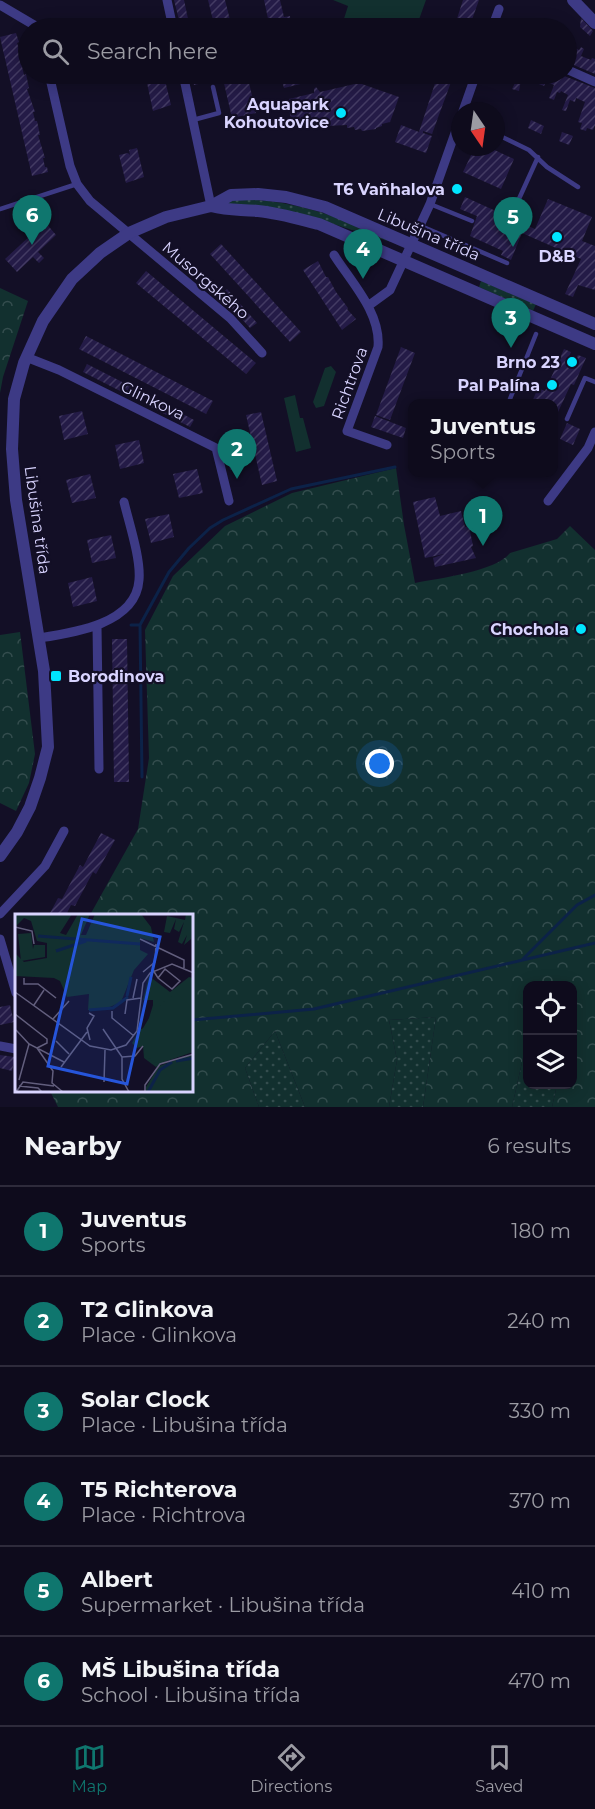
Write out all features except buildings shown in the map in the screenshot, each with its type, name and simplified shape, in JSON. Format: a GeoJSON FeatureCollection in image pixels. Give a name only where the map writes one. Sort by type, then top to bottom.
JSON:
{"type":"FeatureCollection","features":[{"type":"Feature","properties":{"kind":"street"},"geometry":{"type":"LineString","coordinates":[[167,0],[171,18]]}},
{"type":"Feature","properties":{"kind":"street"},"geometry":{"type":"LineString","coordinates":[[573,0],[595,23]]}},
{"type":"Feature","properties":{"kind":"street"},"geometry":{"type":"LineString","coordinates":[[0,5],[22,18]]}},
{"type":"Feature","properties":{"kind":"street"},"geometry":{"type":"LineString","coordinates":[[496,18],[499,9]]}},
{"type":"Feature","properties":{"kind":"street"},"geometry":{"type":"LineString","coordinates":[[577,74],[595,82]]}},
{"type":"Feature","properties":{"kind":"street"},"geometry":{"type":"LineString","coordinates":[[51,84],[70,166],[77,184]]}},
{"type":"Feature","properties":{"kind":"street"},"geometry":{"type":"LineString","coordinates":[[185,84],[211,206]]}},
{"type":"Feature","properties":{"kind":"street"},"geometry":{"type":"LineString","coordinates":[[466,102],[472,84]]}},
{"type":"Feature","properties":{"kind":"street"},"geometry":{"type":"LineString","coordinates":[[368,306],[390,290],[430,204],[451,145]]}},
{"type":"Feature","properties":{"kind":"street","name":"Musorgského"},"geometry":{"type":"LineString","coordinates":[[77,184],[90,201],[230,318],[262,353]]}},
{"type":"Feature","properties":{"kind":"street","name":"Libušina třída"},"geometry":{"type":"LineString","coordinates":[[0,856],[17,832],[30,807],[48,747],[45,678],[16,500],[12,449],[14,399],[26,357],[43,321],[72,279],[100,253],[129,233],[166,217],[211,206],[231,195],[258,194],[286,197],[325,207],[595,324]]}},
{"type":"Feature","properties":{"kind":"street","name":"Libušina třída"},"geometry":{"type":"LineString","coordinates":[[211,206],[230,211],[257,211],[283,215],[319,224],[595,344]]}},
{"type":"Feature","properties":{"kind":"street","name":"Richtrova"},"geometry":{"type":"LineString","coordinates":[[334,255],[368,306],[379,334],[378,347],[347,431],[387,445]]}},
{"type":"Feature","properties":{"kind":"street","name":"Glinkova"},"geometry":{"type":"LineString","coordinates":[[26,357],[59,370],[216,447],[229,501]]}},
{"type":"Feature","properties":{"kind":"street"},"geometry":{"type":"LineString","coordinates":[[548,501],[588,448],[595,432]]}},
{"type":"Feature","properties":{"kind":"street"},"geometry":{"type":"LineString","coordinates":[[39,638],[97,626],[122,611],[132,601],[138,589],[139,568],[124,502]]}},
{"type":"Feature","properties":{"kind":"street"},"geometry":{"type":"LineString","coordinates":[[97,626],[99,769]]}},
{"type":"Feature","properties":{"kind":"street"},"geometry":{"type":"LineString","coordinates":[[0,914],[45,866],[64,831]]}},
{"type":"Feature","properties":{"kind":"street"},"geometry":{"type":"LineString","coordinates":[[0,939],[15,990]]}},
{"type":"Feature","properties":{"kind":"street"},"geometry":{"type":"LineString","coordinates":[[0,1046],[15,1049]]}},
{"type":"Feature","properties":{"kind":"lane"},"geometry":{"type":"LineString","coordinates":[[193,120],[219,113],[213,87]]}},
{"type":"Feature","properties":{"kind":"lane"},"geometry":{"type":"LineString","coordinates":[[505,138],[529,150],[546,167],[578,187]]}},
{"type":"Feature","properties":{"kind":"lane"},"geometry":{"type":"LineString","coordinates":[[513,212],[538,157]]}},
{"type":"Feature","properties":{"kind":"lane"},"geometry":{"type":"LineString","coordinates":[[0,209],[77,184]]}},
{"type":"Feature","properties":{"kind":"lane"},"geometry":{"type":"LineString","coordinates":[[430,204],[472,221]]}},
{"type":"Feature","properties":{"kind":"lane"},"geometry":{"type":"LineString","coordinates":[[420,225],[507,263]]}},
{"type":"Feature","properties":{"kind":"lane"},"geometry":{"type":"LineString","coordinates":[[510,399],[536,334]]}},
{"type":"Feature","properties":{"kind":"lane"},"geometry":{"type":"LineString","coordinates":[[567,419],[585,378],[595,382]]}},
{"type":"Feature","properties":{"kind":"green space"},"geometry":{"type":"Polygon","coordinates":[[[333,0],[426,0],[420,18],[344,18],[348,6],[333,0]]]}},
{"type":"Feature","properties":{"kind":"green space"},"geometry":{"type":"Polygon","coordinates":[[[239,199],[271,201],[317,211],[391,242],[301,214],[224,204],[224,201],[239,199]]]}},
{"type":"Feature","properties":{"kind":"green space"},"geometry":{"type":"Polygon","coordinates":[[[481,281],[536,304],[533,311],[479,287],[481,281]]]}},
{"type":"Feature","properties":{"kind":"green space"},"geometry":{"type":"Polygon","coordinates":[[[0,288],[28,301],[0,393],[0,288]]]}},
{"type":"Feature","properties":{"kind":"green space"},"geometry":{"type":"Polygon","coordinates":[[[331,366],[336,372],[324,406],[316,408],[313,402],[325,368],[331,366]]]}},
{"type":"Feature","properties":{"kind":"green space"},"geometry":{"type":"Polygon","coordinates":[[[295,395],[300,418],[303,418],[311,448],[296,452],[284,398],[295,395]]]}},
{"type":"Feature","properties":{"kind":"green space"},"geometry":{"type":"Polygon","coordinates":[[[396,468],[415,583],[480,570],[503,560],[510,553],[557,539],[570,526],[595,550],[595,1107],[552,1107],[556,1089],[577,1089],[577,981],[523,981],[523,1058],[512,1107],[423,1107],[436,1017],[389,1020],[397,1060],[389,1107],[305,1107],[275,1031],[245,1068],[259,1107],[58,1107],[50,1092],[194,1092],[194,914],[91,914],[138,829],[149,758],[145,630],[173,576],[225,526],[292,493],[396,468]]]}},
{"type":"Feature","properties":{"kind":"green space"},"geometry":{"type":"Polygon","coordinates":[[[20,632],[35,754],[29,783],[16,811],[0,803],[0,635],[20,632]]]}},
{"type":"Feature","properties":{"kind":"green space"},"geometry":{"type":"Polygon","coordinates":[[[436,1017],[423,1107],[389,1107],[397,1060],[389,1020],[436,1017]]]}},
{"type":"Feature","properties":{"kind":"green space"},"geometry":{"type":"Polygon","coordinates":[[[275,1031],[305,1107],[259,1107],[245,1068],[275,1031]]]}},
{"type":"Feature","properties":{"kind":"green space"},"geometry":{"type":"Polygon","coordinates":[[[523,1058],[523,1089],[556,1089],[552,1107],[512,1107],[523,1058]]]}},
{"type":"Feature","properties":{"kind":"waterway"},"geometry":{"type":"LineString","coordinates":[[131,625],[140,625],[169,572],[189,548],[210,528],[223,520],[291,489],[395,467]]}},
{"type":"Feature","properties":{"kind":"waterway"},"geometry":{"type":"LineString","coordinates":[[140,625],[142,777]]}},
{"type":"Feature","properties":{"kind":"waterway"},"geometry":{"type":"LineString","coordinates":[[523,959],[577,905],[595,895]]}},
{"type":"Feature","properties":{"kind":"waterway"},"geometry":{"type":"LineString","coordinates":[[194,1020],[314,1009],[595,943]]}},
{"type":"Feature","properties":{"kind":"place","name":"Aquapark Kohoutovice"},"geometry":{"type":"Point","coordinates":[341,113]}},
{"type":"Feature","properties":{"kind":"place","name":"T6 Vaňhalova"},"geometry":{"type":"Point","coordinates":[457,189]}},
{"type":"Feature","properties":{"kind":"place","name":"D&B"},"geometry":{"type":"Point","coordinates":[557,237]}},
{"type":"Feature","properties":{"kind":"place","name":"MŠ Libušina třída"},"geometry":{"type":"Point","coordinates":[32,245]}},
{"type":"Feature","properties":{"kind":"place","name":"Albert"},"geometry":{"type":"Point","coordinates":[513,247]}},
{"type":"Feature","properties":{"kind":"place","name":"T5 Richterova"},"geometry":{"type":"Point","coordinates":[363,279]}},
{"type":"Feature","properties":{"kind":"place","name":"Solar Clock"},"geometry":{"type":"Point","coordinates":[511,348]}},
{"type":"Feature","properties":{"kind":"place","name":"Brno 23"},"geometry":{"type":"Point","coordinates":[572,362]}},
{"type":"Feature","properties":{"kind":"place","name":"Pal Palína"},"geometry":{"type":"Point","coordinates":[552,385]}},
{"type":"Feature","properties":{"kind":"place","name":"T2 Glinkova"},"geometry":{"type":"Point","coordinates":[237,479]}},
{"type":"Feature","properties":{"kind":"place","name":"Juventus"},"geometry":{"type":"Point","coordinates":[483,546]}},
{"type":"Feature","properties":{"kind":"place","name":"Chochola"},"geometry":{"type":"Point","coordinates":[581,629]}},
{"type":"Feature","properties":{"kind":"place","name":"Borodinova"},"geometry":{"type":"Point","coordinates":[56,676]}}]}
